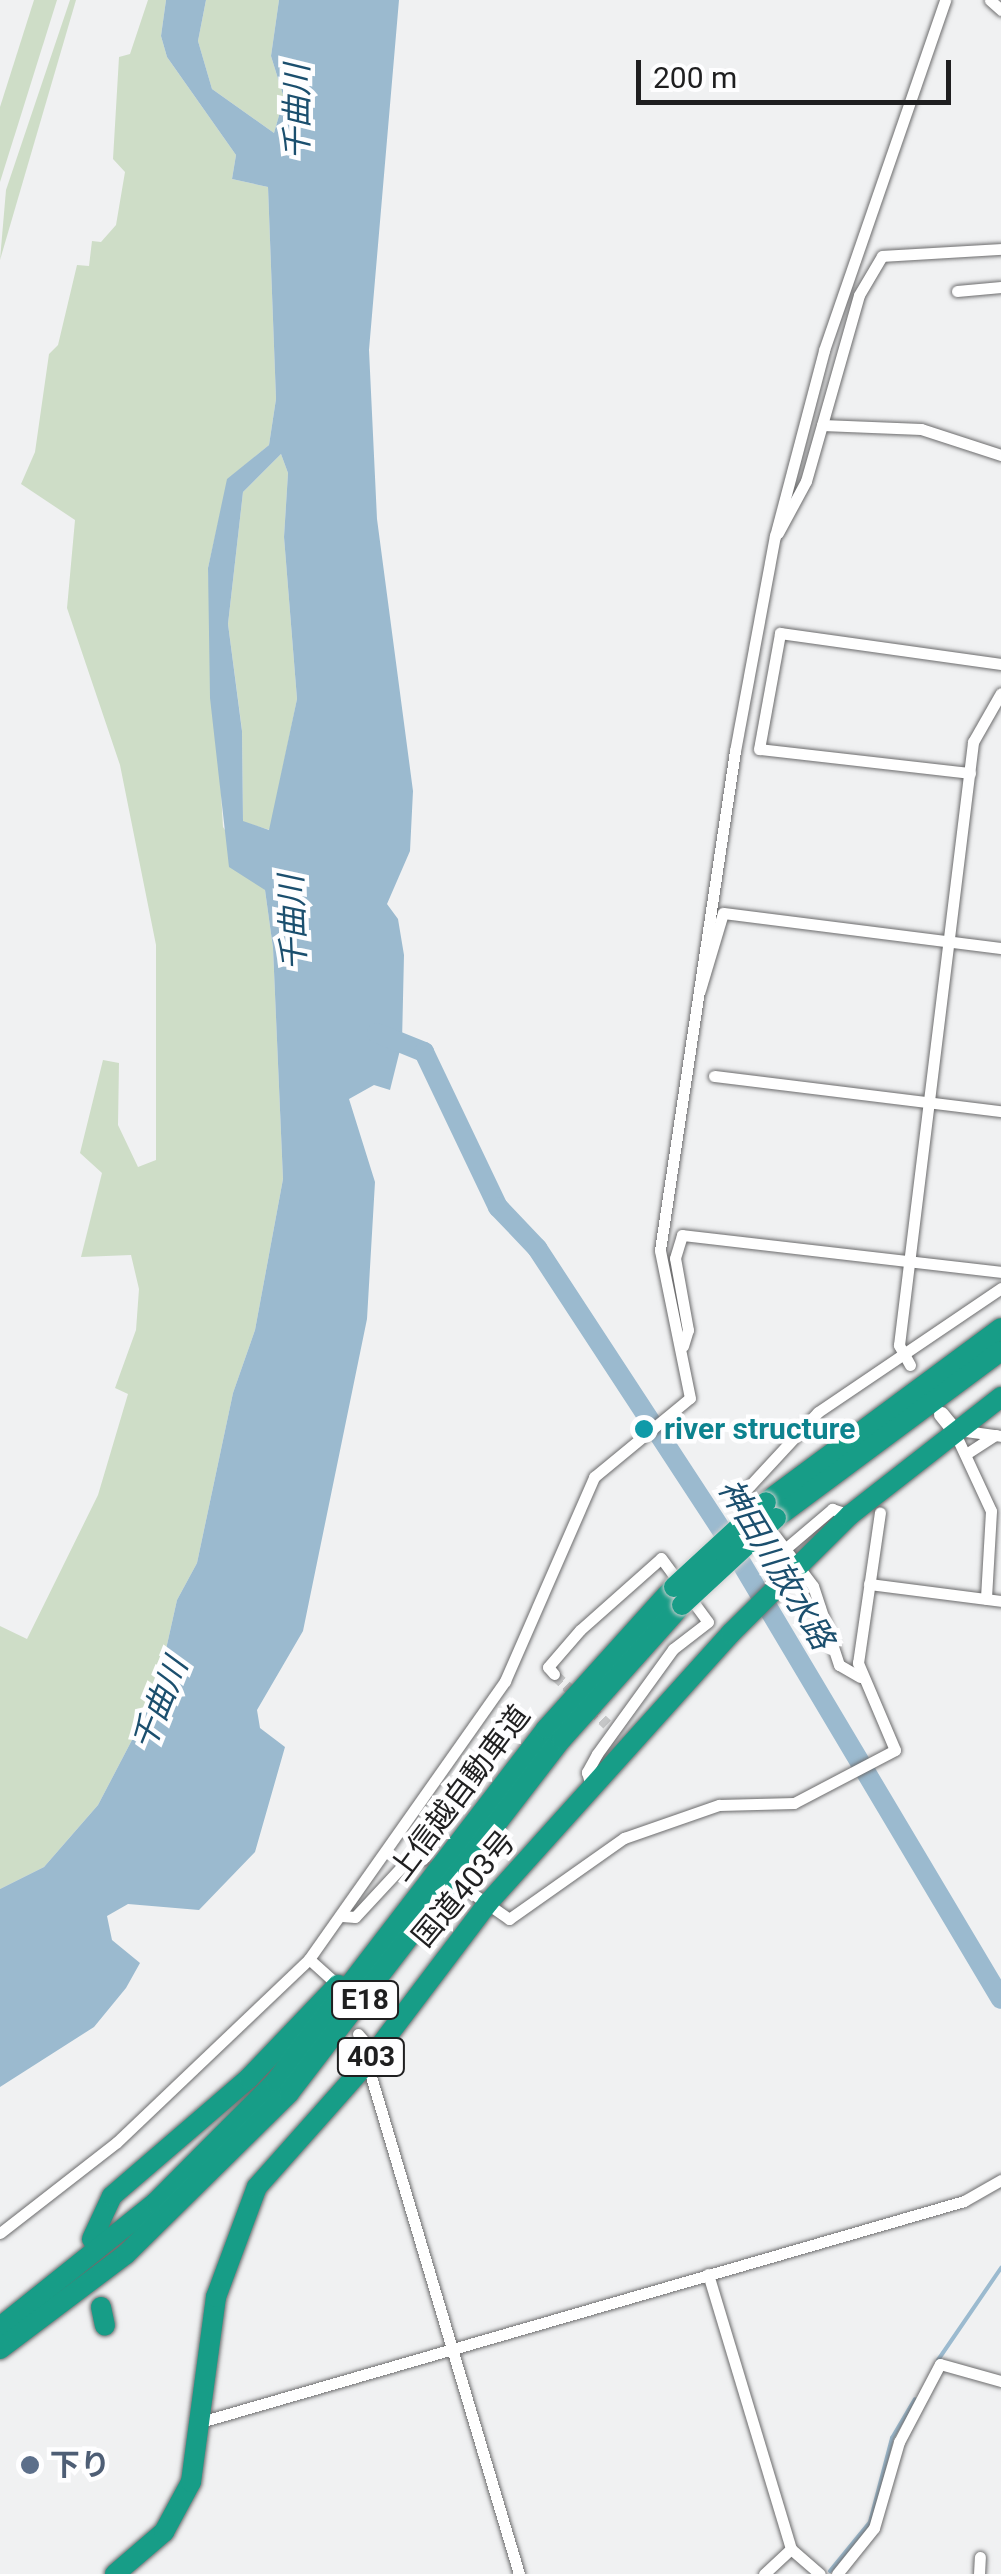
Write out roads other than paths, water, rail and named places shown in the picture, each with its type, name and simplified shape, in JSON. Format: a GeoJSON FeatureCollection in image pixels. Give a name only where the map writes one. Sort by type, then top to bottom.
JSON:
{"type":"FeatureCollection","features":[{"type":"Feature","properties":{"kind":"highway","name":"上信越自動車道"},"geometry":{"type":"LineString","coordinates":[[0,2327],[156,2202],[276,2082],[506,1780],[678,1596],[771,1510],[1001,1328]]}},
{"type":"Feature","properties":{"kind":"highway","name":"上信越自動車道"},"geometry":{"type":"LineString","coordinates":[[771,1510],[1001,1351]]}},
{"type":"Feature","properties":{"kind":"highway","name":"国道403号"},"geometry":{"type":"LineString","coordinates":[[116,2574],[164,2532],[191,2482],[204,2420],[216,2297],[234,2238],[257,2187],[367,2062],[488,1902],[790,1564],[850,1516],[947,1422],[1001,1396]]}},
{"type":"Feature","properties":{"kind":"highway","name":"上信越自動車道"},"geometry":{"type":"LineString","coordinates":[[0,2349],[126,2254],[289,2094],[562,1738],[678,1596]]}},
{"type":"Feature","properties":{"kind":"highway"},"geometry":{"type":"LineString","coordinates":[[92,2238],[112,2196],[280,2048],[506,1780]]}},
{"type":"Feature","properties":{"kind":"highway"},"geometry":{"type":"LineString","coordinates":[[0,2361],[126,2254]]}},
{"type":"Feature","properties":{"kind":"street"},"geometry":{"type":"LineString","coordinates":[[0,2233],[129,2131],[309,1958],[505,1681],[594,1478],[621,1450],[671,1419],[691,1392],[660,1250],[696,998],[775,536],[824,350],[945,0]]}},
{"type":"Feature","properties":{"kind":"street"},"geometry":{"type":"LineString","coordinates":[[990,0],[1001,10]]}},
{"type":"Feature","properties":{"kind":"street"},"geometry":{"type":"LineString","coordinates":[[775,536],[794,508],[859,294],[882,256],[1001,249]]}},
{"type":"Feature","properties":{"kind":"street"},"geometry":{"type":"LineString","coordinates":[[957,292],[1001,287]]}},
{"type":"Feature","properties":{"kind":"street"},"geometry":{"type":"LineString","coordinates":[[822,425],[921,429],[1001,455]]}},
{"type":"Feature","properties":{"kind":"street"},"geometry":{"type":"LineString","coordinates":[[970,773],[758,748],[780,633],[1001,664]]}},
{"type":"Feature","properties":{"kind":"street"},"geometry":{"type":"LineString","coordinates":[[908,1361],[899,1345],[974,735],[1001,692]]}},
{"type":"Feature","properties":{"kind":"street"},"geometry":{"type":"LineString","coordinates":[[696,998],[723,913],[1001,948]]}},
{"type":"Feature","properties":{"kind":"street"},"geometry":{"type":"LineString","coordinates":[[714,1076],[1001,1111]]}},
{"type":"Feature","properties":{"kind":"street"},"geometry":{"type":"LineString","coordinates":[[682,1350],[688,1330],[676,1258],[682,1235],[1001,1272]]}},
{"type":"Feature","properties":{"kind":"street"},"geometry":{"type":"LineString","coordinates":[[860,1676],[838,1666],[813,1586],[790,1564],[743,1493],[818,1412],[908,1361],[1001,1288]]}},
{"type":"Feature","properties":{"kind":"street"},"geometry":{"type":"LineString","coordinates":[[947,1422],[998,1436]]}},
{"type":"Feature","properties":{"kind":"street"},"geometry":{"type":"LineString","coordinates":[[947,1422],[992,1511],[986,1599]]}},
{"type":"Feature","properties":{"kind":"street"},"geometry":{"type":"LineString","coordinates":[[966,1454],[998,1436]]}},
{"type":"Feature","properties":{"kind":"street"},"geometry":{"type":"LineString","coordinates":[[469,1891],[509,1919],[624,1838],[719,1806],[794,1802],[837,1785],[895,1750],[860,1676],[880,1513]]}},
{"type":"Feature","properties":{"kind":"street"},"geometry":{"type":"LineString","coordinates":[[554,1674],[548,1667],[580,1630],[652,1564],[669,1561],[708,1622],[672,1650],[612,1727],[587,1772],[591,1786]]}},
{"type":"Feature","properties":{"kind":"street"},"geometry":{"type":"LineString","coordinates":[[869,1584],[1001,1601]]}},
{"type":"Feature","properties":{"kind":"street"},"geometry":{"type":"LineString","coordinates":[[342,1916],[354,1917],[406,1861],[422,1859]]}},
{"type":"Feature","properties":{"kind":"street"},"geometry":{"type":"LineString","coordinates":[[309,1958],[331,1978]]}},
{"type":"Feature","properties":{"kind":"street"},"geometry":{"type":"LineString","coordinates":[[358,2034],[370,2048],[367,2062],[519,2574]]}},
{"type":"Feature","properties":{"kind":"street"},"geometry":{"type":"LineString","coordinates":[[204,2420],[964,2200],[1001,2180]]}},
{"type":"Feature","properties":{"kind":"street"},"geometry":{"type":"LineString","coordinates":[[708,2274],[791,2549],[820,2574]]}},
{"type":"Feature","properties":{"kind":"street"},"geometry":{"type":"LineString","coordinates":[[836,2574],[874,2528],[899,2442],[940,2364],[1001,2381]]}},
{"type":"Feature","properties":{"kind":"street"},"geometry":{"type":"LineString","coordinates":[[764,2574],[791,2549]]}},
{"type":"Feature","properties":{"kind":"street"},"geometry":{"type":"LineString","coordinates":[[978,2574],[980,2557]]}},
{"type":"Feature","properties":{"kind":"water","name":"千曲川"},"geometry":{"type":"Polygon","coordinates":[[[166,0],[206,0],[198,41],[212,89],[274,133],[284,98],[271,56],[279,0],[399,0],[369,350],[377,519],[413,791],[410,851],[387,904],[398,919],[404,955],[402,1042],[390,1090],[374,1085],[349,1099],[375,1182],[367,1319],[303,1631],[257,1710],[260,1728],[285,1747],[255,1852],[199,1910],[128,1904],[107,1916],[112,1940],[140,1963],[126,1988],[94,2027],[0,2087],[0,1889],[44,1867],[98,1805],[156,1694],[177,1600],[197,1563],[233,1393],[255,1330],[283,1179],[273,948],[265,890],[229,867],[210,698],[208,568],[227,479],[269,445],[276,399],[268,187],[232,179],[236,155],[167,57],[161,36],[166,0]],[[281,454],[243,492],[228,624],[242,731],[243,821],[269,830],[297,699],[284,537],[288,473],[281,454]]]}},
{"type":"Feature","properties":{"kind":"waterway","name":"神田川放水路"},"geometry":{"type":"LineString","coordinates":[[377,1033],[424,1052],[498,1207],[537,1248],[724,1534],[1001,1999]]}},
{"type":"Feature","properties":{"kind":"waterway"},"geometry":{"type":"LineString","coordinates":[[938,2360],[1001,2268]]}},
{"type":"Feature","properties":{"kind":"waterway"},"geometry":{"type":"LineString","coordinates":[[830,2571],[870,2522],[892,2438],[915,2399]]}},
{"type":"Feature","properties":{"kind":"tunnel"},"geometry":{"type":"LineString","coordinates":[[554,1674],[607,1724]]}},
{"type":"Feature","properties":{"kind":"place","name":"river structure"},"geometry":{"type":"Point","coordinates":[644,1429]}},
{"type":"Feature","properties":{"kind":"place","name":"下り"},"geometry":{"type":"Point","coordinates":[30,2465]}}]}
